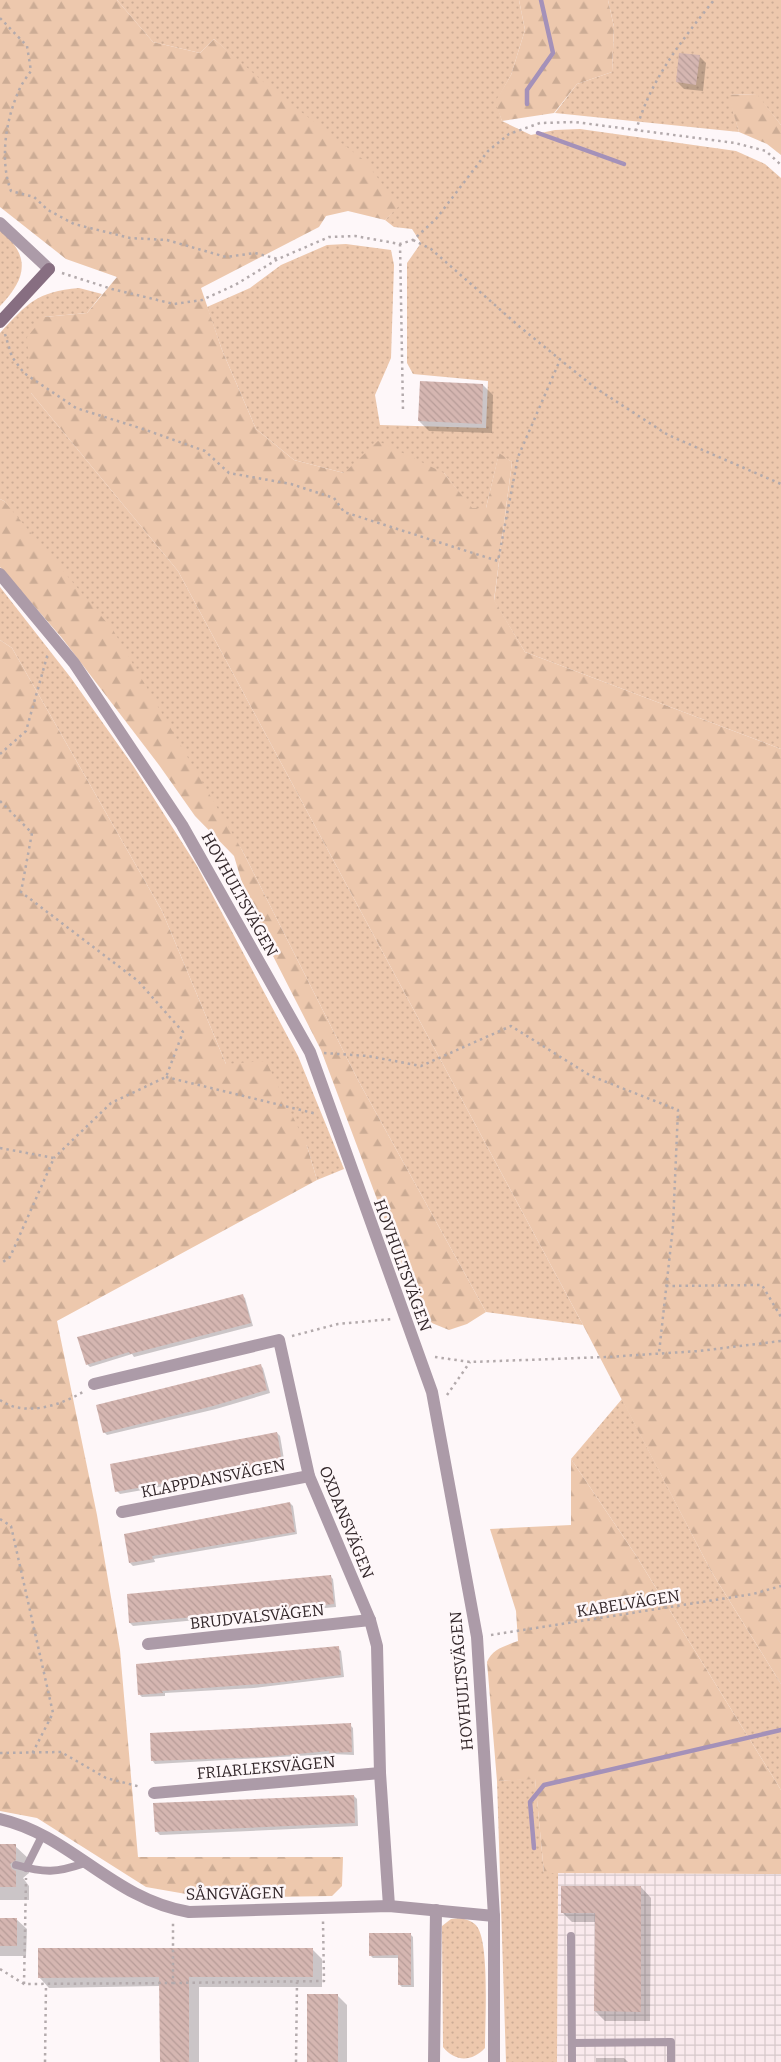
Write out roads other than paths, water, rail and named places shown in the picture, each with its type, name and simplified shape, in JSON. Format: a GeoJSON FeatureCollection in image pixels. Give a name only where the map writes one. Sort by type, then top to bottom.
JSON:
{"type":"FeatureCollection","features":[{"type":"Feature","properties":{"kind":"street"},"geometry":{"type":"LineString","coordinates":[[0,222],[49,269],[1,322]]}},
{"type":"Feature","properties":{"kind":"street","name":"HOVHULTSVÄGEN"},"geometry":{"type":"LineString","coordinates":[[0,574],[74,663],[182,825],[310,1052],[432,1392],[477,1638],[494,1916],[494,2062]]}},
{"type":"Feature","properties":{"kind":"street","name":"OXDANSVÄGEN"},"geometry":{"type":"LineString","coordinates":[[94,1384],[279,1340],[309,1476],[370,1620],[377,1646],[380,1773],[389,1906]]}},
{"type":"Feature","properties":{"kind":"street","name":"KLAPPDANSVÄGEN"},"geometry":{"type":"LineString","coordinates":[[122,1512],[309,1476]]}},
{"type":"Feature","properties":{"kind":"street","name":"BRUDVALSVÄGEN"},"geometry":{"type":"LineString","coordinates":[[148,1644],[370,1620]]}},
{"type":"Feature","properties":{"kind":"street","name":"FRIARLEKSVÄGEN"},"geometry":{"type":"LineString","coordinates":[[154,1793],[380,1773]]}},
{"type":"Feature","properties":{"kind":"street","name":"SÅNGVÄGEN"},"geometry":{"type":"LineString","coordinates":[[0,1819],[15,1823],[42,1836],[114,1883],[146,1900],[173,1909],[189,1912],[389,1906],[494,1916]]}},
{"type":"Feature","properties":{"kind":"street"},"geometry":{"type":"LineString","coordinates":[[434,2062],[436,1910]]}},
{"type":"Feature","properties":{"kind":"lane"},"geometry":{"type":"LineString","coordinates":[[26,1868],[42,1836]]}},
{"type":"Feature","properties":{"kind":"lane"},"geometry":{"type":"LineString","coordinates":[[16,1865],[44,1872],[57,1872],[85,1863]]}},
{"type":"Feature","properties":{"kind":"lane"},"geometry":{"type":"LineString","coordinates":[[571,1936],[572,2062]]}},
{"type":"Feature","properties":{"kind":"lane"},"geometry":{"type":"LineString","coordinates":[[572,2043],[671,2042],[671,2062]]}},
{"type":"Feature","properties":{"kind":"waterway"},"geometry":{"type":"LineString","coordinates":[[527,104],[527,90],[553,53],[541,0]]}},
{"type":"Feature","properties":{"kind":"waterway"},"geometry":{"type":"LineString","coordinates":[[538,133],[624,164]]}},
{"type":"Feature","properties":{"kind":"waterway"},"geometry":{"type":"LineString","coordinates":[[534,1848],[530,1802],[544,1785],[781,1730]]}}]}
